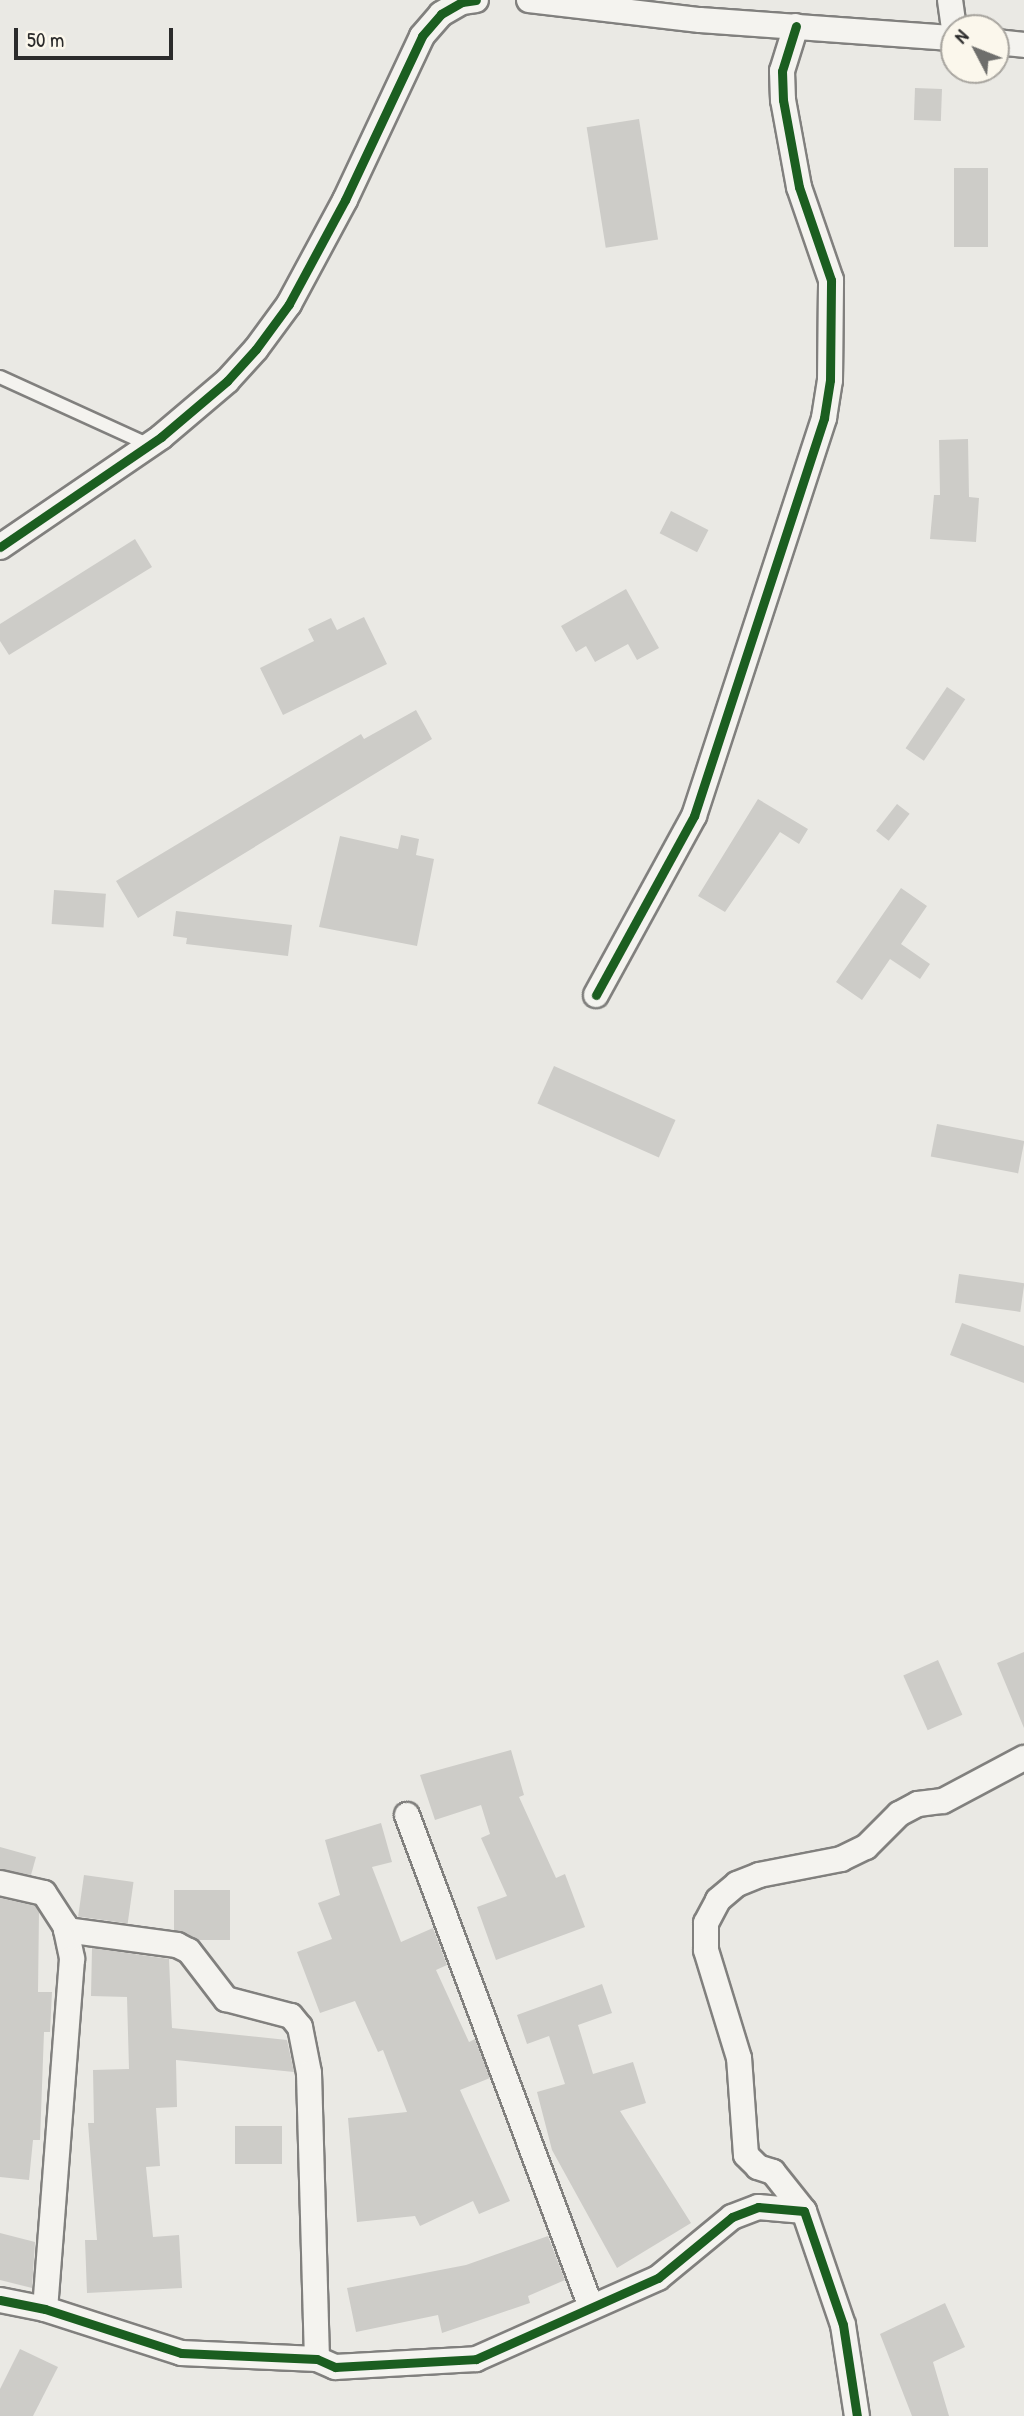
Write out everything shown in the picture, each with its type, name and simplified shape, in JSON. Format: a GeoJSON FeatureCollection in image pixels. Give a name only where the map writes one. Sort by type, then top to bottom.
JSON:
{"type":"FeatureCollection","features":[{"type":"Feature","properties":{"kind":"street"},"geometry":{"type":"LineString","coordinates":[[0,547],[149,445],[227,382],[271,331],[345,200],[422,36],[441,14],[462,2],[475,0]]}},
{"type":"Feature","properties":{"kind":"street"},"geometry":{"type":"LineString","coordinates":[[529,0],[940,37]]}},
{"type":"Feature","properties":{"kind":"street"},"geometry":{"type":"LineString","coordinates":[[596,995],[695,816],[824,418],[830,380],[831,280],[797,178],[783,100],[782,71],[796,26]]}},
{"type":"Feature","properties":{"kind":"street"},"geometry":{"type":"LineString","coordinates":[[857,2416],[843,2325],[804,2211],[773,2172],[758,2167],[746,2155],[739,2058],[706,1950],[706,1923],[718,1900],[759,1875],[853,1853],[866,1847],[899,1814],[918,1804],[943,1801],[1024,1758]]}},
{"type":"Feature","properties":{"kind":"street"},"geometry":{"type":"LineString","coordinates":[[407,1815],[591,2307]]}},
{"type":"Feature","properties":{"kind":"street"},"geometry":{"type":"LineString","coordinates":[[0,1882],[44,1893],[65,1930],[72,1959],[72,2001],[45,2309]]}},
{"type":"Feature","properties":{"kind":"street"},"geometry":{"type":"LineString","coordinates":[[65,1930],[177,1945],[189,1951],[226,1999],[291,2016],[300,2027],[309,2073],[317,2359]]}},
{"type":"Feature","properties":{"kind":"street"},"geometry":{"type":"LineString","coordinates":[[0,2300],[45,2309],[181,2353],[317,2359],[335,2367],[476,2359],[658,2278],[733,2217],[758,2207],[804,2211]]}},
{"type":"Feature","properties":{"kind":"lane"},"geometry":{"type":"LineString","coordinates":[[0,377],[149,445]]}},
{"type":"Feature","properties":{"kind":"building"},"geometry":{"type":"Polygon","coordinates":[[[915,88],[942,89],[941,121],[914,120],[915,88]]]}},
{"type":"Feature","properties":{"kind":"building"},"geometry":{"type":"Polygon","coordinates":[[[639,119],[658,239],[606,248],[587,127],[639,119]]]}},
{"type":"Feature","properties":{"kind":"building"},"geometry":{"type":"Polygon","coordinates":[[[954,168],[988,168],[988,247],[954,247],[954,168]]]}},
{"type":"Feature","properties":{"kind":"building"},"geometry":{"type":"Polygon","coordinates":[[[968,439],[969,497],[979,498],[976,542],[930,539],[934,495],[940,495],[939,440],[968,439]]]}},
{"type":"Feature","properties":{"kind":"building"},"geometry":{"type":"Polygon","coordinates":[[[671,511],[708,530],[697,552],[660,533],[671,511]]]}},
{"type":"Feature","properties":{"kind":"building"},"geometry":{"type":"Polygon","coordinates":[[[135,539],[152,567],[9,655],[0,641],[0,624],[135,539]]]}},
{"type":"Feature","properties":{"kind":"building"},"geometry":{"type":"Polygon","coordinates":[[[626,589],[659,648],[637,660],[628,644],[595,662],[586,646],[576,652],[561,626],[626,589]]]}},
{"type":"Feature","properties":{"kind":"building"},"geometry":{"type":"Polygon","coordinates":[[[364,617],[387,664],[283,715],[260,668],[314,641],[308,629],[331,618],[337,630],[364,617]]]}},
{"type":"Feature","properties":{"kind":"building"},"geometry":{"type":"Polygon","coordinates":[[[947,687],[965,699],[924,761],[906,748],[947,687]]]}},
{"type":"Feature","properties":{"kind":"building"},"geometry":{"type":"Polygon","coordinates":[[[416,710],[432,739],[138,918],[116,881],[361,734],[364,739],[416,710]]]}},
{"type":"Feature","properties":{"kind":"building"},"geometry":{"type":"Polygon","coordinates":[[[758,799],[808,829],[799,844],[780,832],[725,912],[698,896],[758,799]]]}},
{"type":"Feature","properties":{"kind":"building"},"geometry":{"type":"Polygon","coordinates":[[[897,804],[910,814],[889,841],[876,831],[897,804]]]}},
{"type":"Feature","properties":{"kind":"building"},"geometry":{"type":"Polygon","coordinates":[[[401,835],[419,839],[416,855],[434,859],[417,946],[319,927],[340,836],[398,849],[401,835]]]}},
{"type":"Feature","properties":{"kind":"building"},"geometry":{"type":"Polygon","coordinates":[[[901,888],[927,906],[901,944],[930,964],[920,979],[890,959],[862,1000],[836,982],[901,888]]]}},
{"type":"Feature","properties":{"kind":"building"},"geometry":{"type":"Polygon","coordinates":[[[54,890],[106,894],[104,928],[52,924],[54,890]]]}},
{"type":"Feature","properties":{"kind":"building"},"geometry":{"type":"Polygon","coordinates":[[[176,911],[292,925],[288,956],[186,944],[187,938],[173,936],[176,911]]]}},
{"type":"Feature","properties":{"kind":"building"},"geometry":{"type":"Polygon","coordinates":[[[554,1066],[676,1120],[659,1158],[537,1103],[554,1066]]]}},
{"type":"Feature","properties":{"kind":"building"},"geometry":{"type":"Polygon","coordinates":[[[937,1124],[1024,1141],[1018,1173],[931,1156],[937,1124]]]}},
{"type":"Feature","properties":{"kind":"building"},"geometry":{"type":"Polygon","coordinates":[[[959,1274],[1024,1283],[1020,1312],[955,1303],[959,1274]]]}},
{"type":"Feature","properties":{"kind":"building"},"geometry":{"type":"Polygon","coordinates":[[[962,1323],[1024,1346],[1024,1383],[950,1355],[962,1323]]]}},
{"type":"Feature","properties":{"kind":"building"},"geometry":{"type":"Polygon","coordinates":[[[1024,1652],[1024,1728],[997,1663],[1024,1652]]]}},
{"type":"Feature","properties":{"kind":"building"},"geometry":{"type":"Polygon","coordinates":[[[938,1660],[962,1715],[928,1730],[903,1675],[938,1660]]]}},
{"type":"Feature","properties":{"kind":"building"},"geometry":{"type":"Polygon","coordinates":[[[511,1750],[524,1795],[519,1797],[556,1878],[565,1874],[585,1927],[496,1960],[477,1907],[507,1896],[481,1838],[490,1834],[481,1805],[435,1820],[420,1775],[511,1750]]]}},
{"type":"Feature","properties":{"kind":"building"},"geometry":{"type":"Polygon","coordinates":[[[381,1823],[392,1862],[372,1867],[401,1942],[433,1928],[447,1965],[436,1970],[469,2042],[475,2039],[490,2078],[460,2090],[510,2201],[479,2214],[473,2201],[420,2226],[415,2216],[357,2222],[348,2118],[407,2112],[383,2050],[378,2052],[355,2001],[320,2013],[297,1952],[332,1939],[318,1903],[340,1895],[325,1840],[381,1823]]]}},
{"type":"Feature","properties":{"kind":"building"},"geometry":{"type":"Polygon","coordinates":[[[0,1847],[36,1857],[31,1875],[0,1869],[0,1847]]]}},
{"type":"Feature","properties":{"kind":"building"},"geometry":{"type":"Polygon","coordinates":[[[84,1875],[134,1882],[128,1924],[78,1917],[84,1875]]]}},
{"type":"Feature","properties":{"kind":"building"},"geometry":{"type":"Polygon","coordinates":[[[174,1890],[230,1890],[230,1940],[199,1940],[174,1930],[174,1890]]]}},
{"type":"Feature","properties":{"kind":"building"},"geometry":{"type":"Polygon","coordinates":[[[0,1898],[35,1906],[39,1912],[38,1992],[52,1992],[50,2032],[44,2032],[40,2140],[33,2140],[29,2180],[0,2177],[0,1898]]]}},
{"type":"Feature","properties":{"kind":"building"},"geometry":{"type":"Polygon","coordinates":[[[92,1948],[169,1959],[172,2028],[287,2040],[294,2072],[176,2060],[177,2107],[156,2108],[160,2166],[146,2167],[153,2237],[179,2235],[182,2288],[87,2293],[85,2240],[97,2240],[88,2123],[94,2123],[93,2070],[129,2069],[127,1997],[91,1996],[92,1948]]]}},
{"type":"Feature","properties":{"kind":"building"},"geometry":{"type":"Polygon","coordinates":[[[602,1984],[612,2013],[578,2025],[593,2074],[633,2062],[646,2103],[620,2111],[691,2223],[617,2268],[552,2150],[537,2092],[565,2084],[549,2036],[527,2044],[517,2015],[602,1984]]]}},
{"type":"Feature","properties":{"kind":"building"},"geometry":{"type":"Polygon","coordinates":[[[235,2126],[282,2126],[282,2164],[235,2164],[235,2126]]]}},
{"type":"Feature","properties":{"kind":"building"},"geometry":{"type":"Polygon","coordinates":[[[0,2233],[35,2242],[32,2288],[0,2280],[0,2233]]]}},
{"type":"Feature","properties":{"kind":"building"},"geometry":{"type":"Polygon","coordinates":[[[548,2236],[565,2280],[528,2296],[530,2303],[442,2333],[438,2315],[356,2332],[347,2288],[466,2265],[548,2236]]]}},
{"type":"Feature","properties":{"kind":"building"},"geometry":{"type":"Polygon","coordinates":[[[945,2303],[965,2347],[933,2362],[949,2416],[912,2416],[880,2334],[945,2303]]]}},
{"type":"Feature","properties":{"kind":"building"},"geometry":{"type":"Polygon","coordinates":[[[20,2349],[58,2367],[33,2416],[0,2416],[0,2389],[20,2349]]]}},
{"type":"Feature","properties":{"kind":"cycle path"},"geometry":{"type":"LineString","coordinates":[[0,547],[161,437],[227,381],[256,349],[289,304],[345,200],[422,36],[441,14],[462,2],[476,0]]}},
{"type":"Feature","properties":{"kind":"cycle path"},"geometry":{"type":"LineString","coordinates":[[596,995],[694,816],[824,418],[830,380],[831,280],[799,187],[783,100],[782,71],[796,26]]}},
{"type":"Feature","properties":{"kind":"cycle path"},"geometry":{"type":"LineString","coordinates":[[0,2300],[45,2309],[181,2353],[317,2359],[335,2367],[476,2359],[658,2278],[732,2217],[758,2207],[804,2211],[843,2325],[857,2416]]}}]}
